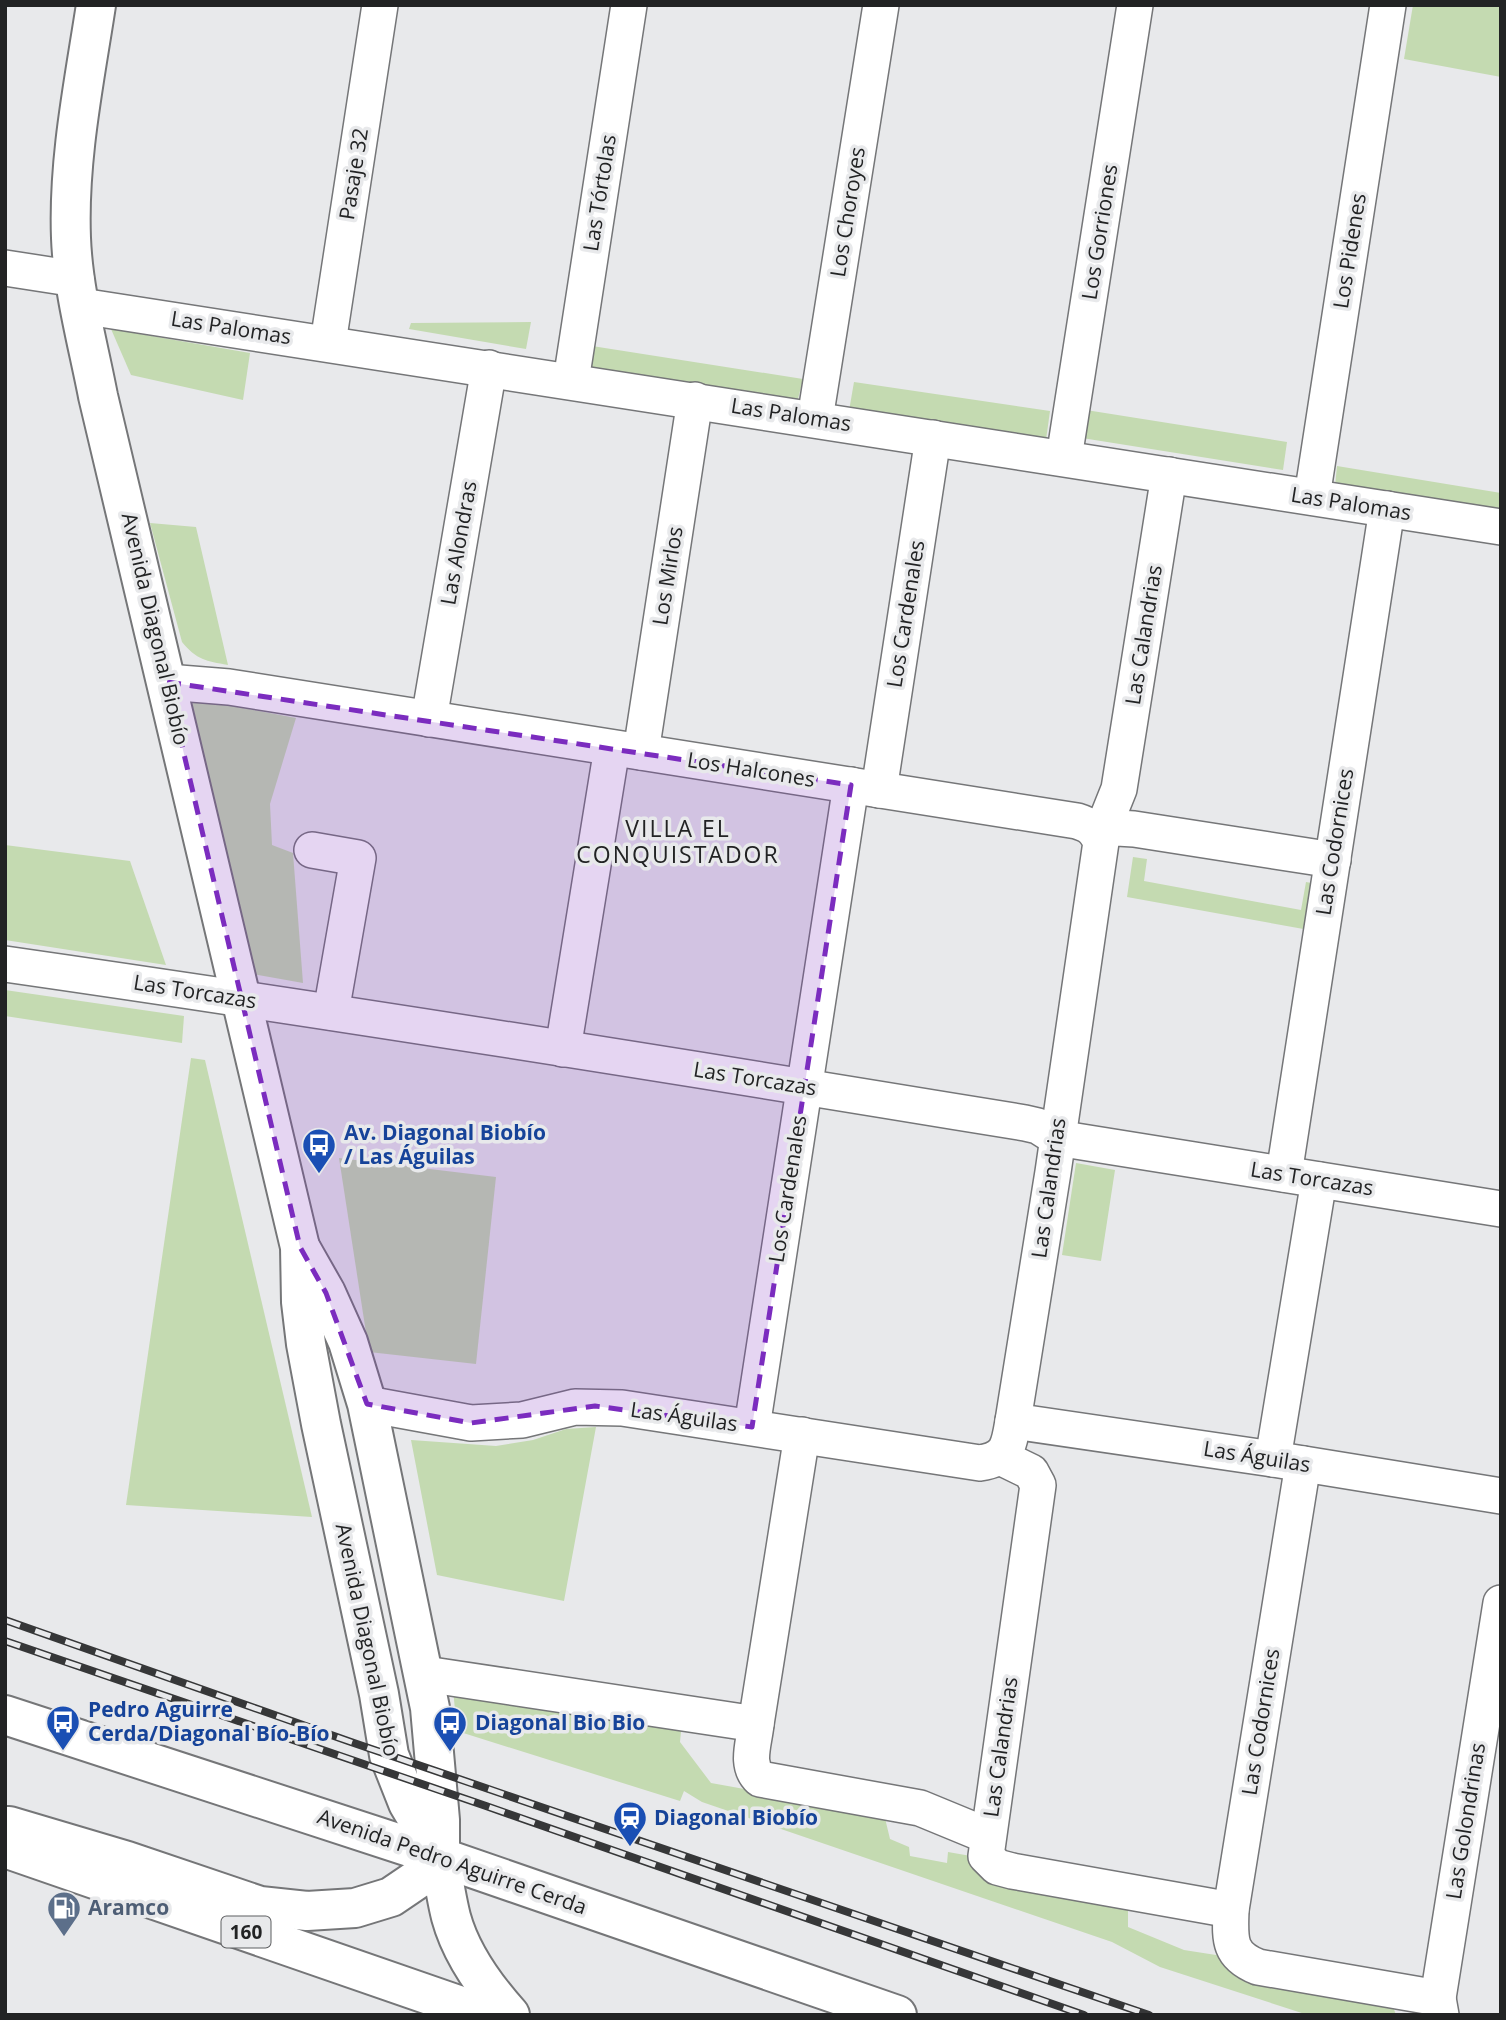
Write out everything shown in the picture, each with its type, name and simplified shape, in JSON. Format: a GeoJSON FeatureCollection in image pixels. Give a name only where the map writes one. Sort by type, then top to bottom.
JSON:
{"type":"FeatureCollection","features":[{"type":"Feature","properties":{"kind":"main road","name":"Avenida Diagonal Biobío"},"geometry":{"type":"LineString","coordinates":[[96,5],[71,172],[71,241],[78,292],[98,396],[300,1247],[301,1302],[306,1344],[389,1755],[408,1803],[440,1857]]}},
{"type":"Feature","properties":{"kind":"main road","name":"Avenida Diagonal Biobío"},"geometry":{"type":"LineString","coordinates":[[300,1247],[327,1293],[348,1342],[367,1404],[425,1674],[438,1789],[440,1857]]}},
{"type":"Feature","properties":{"kind":"main road","name":"Avenida Pedro Aguirre Cerda"},"geometry":{"type":"LineString","coordinates":[[5,1715],[440,1857],[897,2015]]}},
{"type":"Feature","properties":{"kind":"main road"},"geometry":{"type":"LineString","coordinates":[[5,1825],[127,1861],[260,1906],[307,1911],[355,1908],[391,1897],[419,1878],[440,1857]]}},
{"type":"Feature","properties":{"kind":"main road","name":"160"},"geometry":{"type":"LineString","coordinates":[[5,1848],[487,2015]]}},
{"type":"Feature","properties":{"kind":"main road"},"geometry":{"type":"LineString","coordinates":[[440,1857],[451,1916],[462,1945],[482,1981],[510,2015]]}},
{"type":"Feature","properties":{"kind":"street","name":"Pasaje 32"},"geometry":{"type":"LineString","coordinates":[[328,343],[380,5]]}},
{"type":"Feature","properties":{"kind":"street","name":"Las Tórtolas"},"geometry":{"type":"LineString","coordinates":[[571,381],[629,5]]}},
{"type":"Feature","properties":{"kind":"street","name":"Los Choroyes"},"geometry":{"type":"LineString","coordinates":[[815,419],[881,5]]}},
{"type":"Feature","properties":{"kind":"street","name":"Los Gorriones"},"geometry":{"type":"LineString","coordinates":[[1064,458],[1135,5]]}},
{"type":"Feature","properties":{"kind":"street","name":"Los Pidenes"},"geometry":{"type":"LineString","coordinates":[[1312,497],[1388,5]]}},
{"type":"Feature","properties":{"kind":"street","name":"Las Palomas"},"geometry":{"type":"LineString","coordinates":[[5,268],[78,292],[328,343],[1501,527]]}},
{"type":"Feature","properties":{"kind":"street","name":"Las Alondras"},"geometry":{"type":"LineString","coordinates":[[429,719],[489,368]]}},
{"type":"Feature","properties":{"kind":"street","name":"Los Mirlos"},"geometry":{"type":"LineString","coordinates":[[563,1049],[627,750],[695,400]]}},
{"type":"Feature","properties":{"kind":"street","name":"Los Cardenales"},"geometry":{"type":"LineString","coordinates":[[752,1427],[804,1087],[933,438]]}},
{"type":"Feature","properties":{"kind":"street","name":"Las Calandrias"},"geometry":{"type":"LineString","coordinates":[[1169,475],[1119,789],[1107,820],[1096,831],[1101,842],[1100,853],[1057,1138],[1013,1421],[1007,1448],[1000,1457],[1031,1472],[1038,1485],[986,1856],[997,1867],[1012,1871],[1231,1910]]}},
{"type":"Feature","properties":{"kind":"street","name":"Las Codornices"},"geometry":{"type":"LineString","coordinates":[[1284,1174],[1387,509]]}},
{"type":"Feature","properties":{"kind":"street","name":"Los Halcones"},"geometry":{"type":"LineString","coordinates":[[167,682],[229,687],[1077,821],[1088,824],[1096,831],[1134,828],[1333,860]]}},
{"type":"Feature","properties":{"kind":"street"},"geometry":{"type":"LineString","coordinates":[[312,850],[358,858],[331,1012]]}},
{"type":"Feature","properties":{"kind":"street","name":"Las Torcazas"},"geometry":{"type":"LineString","coordinates":[[5,964],[331,1012],[1025,1123],[1038,1126],[1057,1138],[1501,1209]]}},
{"type":"Feature","properties":{"kind":"street","name":"Las Codornices"},"geometry":{"type":"LineString","coordinates":[[1319,1180],[1288,1461],[1231,1910],[1231,1940],[1235,1952],[1244,1962],[1258,1967],[1439,2006]]}},
{"type":"Feature","properties":{"kind":"street","name":"Las Águilas"},"geometry":{"type":"LineString","coordinates":[[367,1404],[471,1423],[522,1420],[575,1407],[622,1408],[980,1463],[1000,1457]]}},
{"type":"Feature","properties":{"kind":"street","name":"Las Águilas"},"geometry":{"type":"LineString","coordinates":[[1013,1421],[1288,1461],[1501,1496]]}},
{"type":"Feature","properties":{"kind":"street"},"geometry":{"type":"LineString","coordinates":[[802,1435],[756,1724],[752,1772],[760,1779],[920,1808],[988,1836]]}},
{"type":"Feature","properties":{"kind":"street","name":"Las Golondrinas"},"geometry":{"type":"LineString","coordinates":[[1439,2006],[1501,1602]]}},
{"type":"Feature","properties":{"kind":"street"},"geometry":{"type":"LineString","coordinates":[[425,1674],[756,1724]]}},
{"type":"Feature","properties":{"kind":"highlighted area"},"geometry":{"type":"Polygon","coordinates":[[[167,682],[851,785],[752,1427],[595,1406],[471,1423],[367,1404],[326,1293],[300,1247],[167,682]]]}},
{"type":"Feature","properties":{"kind":"green space"},"geometry":{"type":"Polygon","coordinates":[[[1413,5],[1501,5],[1501,77],[1404,59],[1413,5]]]}},
{"type":"Feature","properties":{"kind":"green space"},"geometry":{"type":"Polygon","coordinates":[[[531,322],[526,349],[409,329],[411,323],[531,322]]]}},
{"type":"Feature","properties":{"kind":"green space"},"geometry":{"type":"Polygon","coordinates":[[[111,329],[250,353],[243,400],[131,375],[111,329]]]}},
{"type":"Feature","properties":{"kind":"green space"},"geometry":{"type":"Polygon","coordinates":[[[592,346],[803,379],[798,399],[590,370],[592,346]]]}},
{"type":"Feature","properties":{"kind":"green space"},"geometry":{"type":"Polygon","coordinates":[[[854,382],[1050,411],[1046,440],[849,411],[854,382]]]}},
{"type":"Feature","properties":{"kind":"green space"},"geometry":{"type":"Polygon","coordinates":[[[1086,410],[1287,442],[1283,470],[1082,438],[1086,410]]]}},
{"type":"Feature","properties":{"kind":"green space"},"geometry":{"type":"Polygon","coordinates":[[[1337,466],[1501,493],[1501,513],[1335,486],[1337,466]]]}},
{"type":"Feature","properties":{"kind":"green space"},"geometry":{"type":"Polygon","coordinates":[[[150,523],[196,527],[228,665],[202,659],[182,642],[150,523]]]}},
{"type":"Feature","properties":{"kind":"green space"},"geometry":{"type":"Polygon","coordinates":[[[191,698],[296,718],[270,804],[272,845],[293,853],[303,983],[252,974],[191,698]]]}},
{"type":"Feature","properties":{"kind":"green space"},"geometry":{"type":"Polygon","coordinates":[[[5,845],[130,861],[166,965],[5,940],[5,845]]]}},
{"type":"Feature","properties":{"kind":"green space"},"geometry":{"type":"Polygon","coordinates":[[[1133,857],[1147,859],[1144,881],[1301,910],[1306,882],[1317,884],[1309,930],[1127,897],[1133,857]]]}},
{"type":"Feature","properties":{"kind":"green space"},"geometry":{"type":"Polygon","coordinates":[[[5,990],[184,1016],[182,1043],[5,1016],[5,990]]]}},
{"type":"Feature","properties":{"kind":"green space"},"geometry":{"type":"Polygon","coordinates":[[[191,1058],[205,1060],[312,1517],[126,1505],[191,1058]]]}},
{"type":"Feature","properties":{"kind":"green space"},"geometry":{"type":"Polygon","coordinates":[[[339,1158],[496,1177],[476,1364],[369,1352],[339,1158]]]}},
{"type":"Feature","properties":{"kind":"green space"},"geometry":{"type":"Polygon","coordinates":[[[1076,1163],[1115,1170],[1101,1261],[1062,1255],[1076,1163]]]}},
{"type":"Feature","properties":{"kind":"green space"},"geometry":{"type":"Polygon","coordinates":[[[596,1427],[564,1601],[437,1575],[411,1440],[496,1446],[533,1440],[566,1429],[596,1427]]]}},
{"type":"Feature","properties":{"kind":"green space"},"geometry":{"type":"Polygon","coordinates":[[[453,1689],[682,1721],[680,1742],[711,1783],[884,1814],[890,1839],[909,1847],[910,1856],[947,1863],[948,1852],[1108,1880],[1128,1893],[1128,1927],[1184,1950],[1384,1981],[1396,2015],[1308,2015],[1160,1967],[1112,1942],[702,1802],[684,1791],[680,1801],[457,1731],[453,1689]]]}},
{"type":"Feature","properties":{"kind":"railway"},"geometry":{"type":"LineString","coordinates":[[5,1620],[351,1742],[1149,2015]]}},
{"type":"Feature","properties":{"kind":"railway"},"geometry":{"type":"LineString","coordinates":[[5,1641],[1084,2015]]}},
{"type":"Feature","properties":{"kind":"place","name":"Av. Diagonal Biobío / Las Águilas"},"geometry":{"type":"Point","coordinates":[319,1175]}},
{"type":"Feature","properties":{"kind":"place","name":"Pedro Aguirre Cerda/Diagonal Bío-Bío"},"geometry":{"type":"Point","coordinates":[63,1752]}},
{"type":"Feature","properties":{"kind":"place","name":"Diagonal Bio Bio"},"geometry":{"type":"Point","coordinates":[450,1753]}},
{"type":"Feature","properties":{"kind":"place","name":"Diagonal Biobío"},"geometry":{"type":"Point","coordinates":[630,1848]}},
{"type":"Feature","properties":{"kind":"place","name":"Aramco"},"geometry":{"type":"Point","coordinates":[64,1938]}},
{"type":"Feature","properties":{"kind":"district","name":"VILLA EL CONQUISTADOR"},"geometry":{"type":"Point","coordinates":[678,842]}}]}
